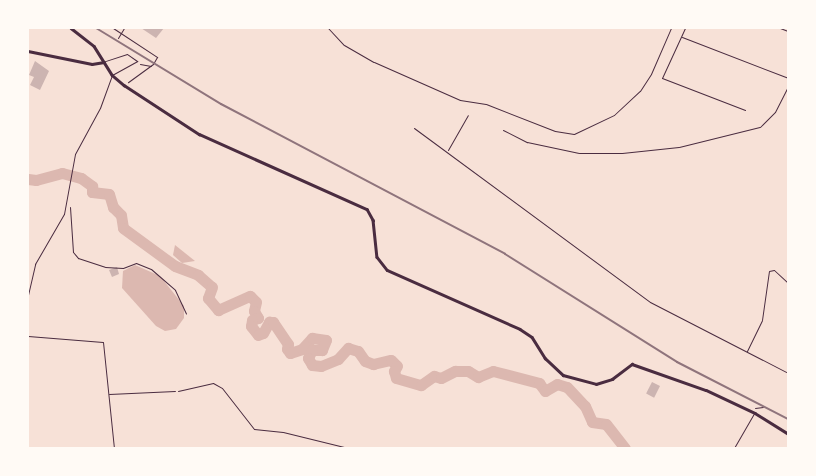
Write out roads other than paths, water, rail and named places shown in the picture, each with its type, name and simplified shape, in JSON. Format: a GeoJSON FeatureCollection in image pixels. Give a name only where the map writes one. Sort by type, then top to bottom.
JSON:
{"type":"FeatureCollection","features":[{"type":"Feature","properties":{"kind":"street"},"geometry":{"type":"LineString","coordinates":[[71,28],[94,46],[112,75],[124,85],[199,134],[367,209],[373,220],[377,257],[387,270],[520,329],[532,337],[545,358],[563,375],[596,384],[612,379],[632,364],[706,390],[755,413],[788,434]]}},
{"type":"Feature","properties":{"kind":"street"},"geometry":{"type":"LineString","coordinates":[[28,52],[92,64],[104,62]]}},
{"type":"Feature","properties":{"kind":"lane"},"geometry":{"type":"LineString","coordinates":[[685,28],[662,78],[745,110]]}},
{"type":"Feature","properties":{"kind":"lane"},"geometry":{"type":"LineString","coordinates":[[780,28],[788,31]]}},
{"type":"Feature","properties":{"kind":"lane"},"geometry":{"type":"LineString","coordinates":[[681,37],[788,78]]}},
{"type":"Feature","properties":{"kind":"lane"},"geometry":{"type":"LineString","coordinates":[[28,295],[35,264],[61,221],[69,198],[75,154],[100,108],[112,75],[137,64],[136,58],[127,54],[104,62]]}},
{"type":"Feature","properties":{"kind":"lane"},"geometry":{"type":"LineString","coordinates":[[503,130],[527,142],[579,153],[679,147],[760,127],[772,116],[788,87]]}},
{"type":"Feature","properties":{"kind":"lane"},"geometry":{"type":"LineString","coordinates":[[447,151],[468,115]]}},
{"type":"Feature","properties":{"kind":"lane"},"geometry":{"type":"LineString","coordinates":[[414,128],[650,302],[788,373]]}},
{"type":"Feature","properties":{"kind":"lane"},"geometry":{"type":"LineString","coordinates":[[746,352],[762,320],[769,271],[774,270],[788,283]]}},
{"type":"Feature","properties":{"kind":"lane"},"geometry":{"type":"LineString","coordinates":[[28,336],[103,342],[114,448]]}},
{"type":"Feature","properties":{"kind":"lane"},"geometry":{"type":"LineString","coordinates":[[108,394],[175,391]]}},
{"type":"Feature","properties":{"kind":"lane"},"geometry":{"type":"LineString","coordinates":[[734,448],[755,413]]}},
{"type":"Feature","properties":{"kind":"waterway"},"geometry":{"type":"LineString","coordinates":[[28,179],[36,180],[62,173],[81,178],[92,186],[92,192],[109,194],[113,207],[121,215],[123,228],[175,266],[198,275],[212,287],[208,298],[218,310],[250,296],[256,302],[254,311],[258,318],[252,320],[251,326],[258,335],[263,333],[269,322],[273,322],[288,344],[287,349],[290,353],[302,349],[312,338],[326,340],[322,350],[312,350],[308,358],[312,365],[321,366],[338,359],[348,348],[358,351],[365,361],[373,364],[391,360],[397,366],[394,371],[396,378],[421,385],[434,376],[441,378],[455,371],[468,371],[478,377],[493,371],[539,383],[545,391],[557,384],[567,387],[585,406],[592,422],[606,424],[625,448]]}},
{"type":"Feature","properties":{"kind":"railway"},"geometry":{"type":"LineString","coordinates":[[96,28],[221,104],[505,254],[677,362],[788,419]]}}]}
